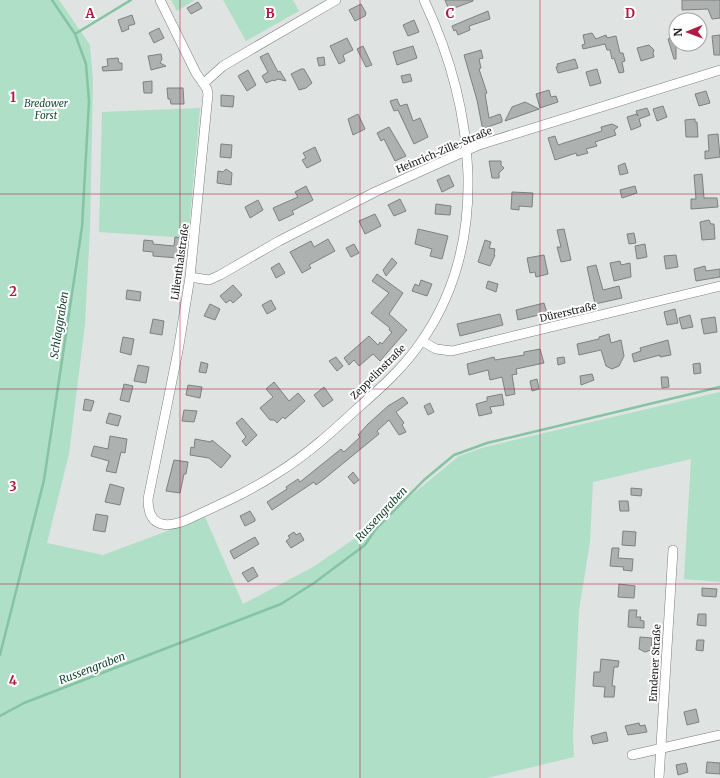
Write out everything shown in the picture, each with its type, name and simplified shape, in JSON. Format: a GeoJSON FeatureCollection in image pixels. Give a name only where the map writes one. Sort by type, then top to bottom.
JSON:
{"type":"FeatureCollection","features":[{"type":"Feature","properties":{"kind":"street","name":"Lilienthalstraße"},"geometry":{"type":"LineString","coordinates":[[160,0],[196,73],[204,83],[208,94],[190,277],[178,351],[148,499],[148,508],[151,515],[161,524],[168,526]]}},
{"type":"Feature","properties":{"kind":"street"},"geometry":{"type":"LineString","coordinates":[[204,83],[223,66],[336,0]]}},
{"type":"Feature","properties":{"kind":"street","name":"Zeppelinstraße"},"geometry":{"type":"LineString","coordinates":[[168,526],[176,525],[229,501],[280,472],[333,432],[402,366],[422,341],[449,289],[464,241],[469,193],[467,151],[459,109],[446,57],[424,0]]}},
{"type":"Feature","properties":{"kind":"street","name":"Heinrich-Zille-Straße"},"geometry":{"type":"LineString","coordinates":[[190,277],[209,280],[220,275],[279,241],[368,195],[479,145],[720,70]]}},
{"type":"Feature","properties":{"kind":"street","name":"Dürerstraße"},"geometry":{"type":"LineString","coordinates":[[422,341],[436,349],[452,350],[720,286]]}},
{"type":"Feature","properties":{"kind":"street","name":"Emdener Straße"},"geometry":{"type":"LineString","coordinates":[[658,778],[673,550]]}},
{"type":"Feature","properties":{"kind":"street"},"geometry":{"type":"LineString","coordinates":[[632,755],[661,750],[720,735]]}},
{"type":"Feature","properties":{"kind":"green space","name":"Bredower Forst"},"geometry":{"type":"Polygon","coordinates":[[[0,0],[59,0],[90,45],[93,80],[90,228],[85,324],[69,454],[47,543],[103,555],[205,517],[243,604],[313,567],[379,522],[459,456],[485,447],[720,392],[720,582],[684,579],[691,459],[593,482],[590,542],[579,610],[573,736],[574,757],[487,778],[0,778],[0,0]]]}},
{"type":"Feature","properties":{"kind":"green space"},"geometry":{"type":"Polygon","coordinates":[[[171,0],[195,0],[177,11],[171,0]]]}},
{"type":"Feature","properties":{"kind":"green space"},"geometry":{"type":"Polygon","coordinates":[[[223,0],[293,0],[299,11],[246,41],[223,0]]]}},
{"type":"Feature","properties":{"kind":"green space"},"geometry":{"type":"Polygon","coordinates":[[[200,108],[188,238],[99,232],[102,112],[200,108]]]}},
{"type":"Feature","properties":{"kind":"building"},"geometry":{"type":"Polygon","coordinates":[[[445,0],[473,0],[473,1],[449,10],[445,0]]]}},
{"type":"Feature","properties":{"kind":"building"},"geometry":{"type":"Polygon","coordinates":[[[682,0],[720,0],[720,18],[712,19],[708,9],[682,10],[682,0]]]}},
{"type":"Feature","properties":{"kind":"building"},"geometry":{"type":"Polygon","coordinates":[[[198,2],[202,8],[191,14],[187,8],[198,2]]]}},
{"type":"Feature","properties":{"kind":"building"},"geometry":{"type":"Polygon","coordinates":[[[361,4],[366,13],[365,16],[355,21],[349,10],[361,4]]]}},
{"type":"Feature","properties":{"kind":"building"},"geometry":{"type":"Polygon","coordinates":[[[488,11],[490,19],[469,26],[470,30],[458,35],[456,30],[454,31],[452,26],[488,11]]]}},
{"type":"Feature","properties":{"kind":"building"},"geometry":{"type":"Polygon","coordinates":[[[132,15],[135,24],[128,26],[129,29],[122,32],[118,20],[132,15]]]}},
{"type":"Feature","properties":{"kind":"building"},"geometry":{"type":"Polygon","coordinates":[[[414,20],[419,32],[408,36],[403,25],[414,20]]]}},
{"type":"Feature","properties":{"kind":"building"},"geometry":{"type":"Polygon","coordinates":[[[159,28],[164,38],[154,43],[149,33],[159,28]]]}},
{"type":"Feature","properties":{"kind":"building"},"geometry":{"type":"Polygon","coordinates":[[[592,33],[596,39],[606,35],[607,38],[616,36],[620,53],[623,53],[625,61],[622,62],[624,72],[619,73],[614,58],[612,59],[610,50],[607,50],[605,44],[583,49],[582,45],[585,44],[583,35],[592,33]]]}},
{"type":"Feature","properties":{"kind":"building"},"geometry":{"type":"Polygon","coordinates":[[[720,35],[720,55],[714,55],[712,36],[720,35]]]}},
{"type":"Feature","properties":{"kind":"building"},"geometry":{"type":"Polygon","coordinates":[[[347,38],[353,50],[343,55],[345,61],[339,64],[330,46],[347,38]]]}},
{"type":"Feature","properties":{"kind":"building"},"geometry":{"type":"Polygon","coordinates":[[[649,45],[654,50],[654,57],[641,61],[637,48],[649,45]]]}},
{"type":"Feature","properties":{"kind":"building"},"geometry":{"type":"Polygon","coordinates":[[[363,46],[372,65],[366,67],[357,49],[363,46]]]}},
{"type":"Feature","properties":{"kind":"building"},"geometry":{"type":"Polygon","coordinates":[[[413,46],[417,58],[397,65],[393,52],[413,46]]]}},
{"type":"Feature","properties":{"kind":"building"},"geometry":{"type":"Polygon","coordinates":[[[481,50],[483,58],[479,59],[481,68],[479,69],[487,93],[485,94],[489,118],[500,114],[502,119],[502,122],[485,128],[482,126],[477,100],[464,55],[481,50]]]}},
{"type":"Feature","properties":{"kind":"building"},"geometry":{"type":"Polygon","coordinates":[[[672,52],[676,52],[676,59],[674,59],[672,52]]]}},
{"type":"Feature","properties":{"kind":"building"},"geometry":{"type":"Polygon","coordinates":[[[268,53],[278,72],[280,71],[286,81],[278,79],[266,83],[262,76],[268,72],[260,57],[268,53]]]}},
{"type":"Feature","properties":{"kind":"building"},"geometry":{"type":"Polygon","coordinates":[[[161,54],[162,59],[160,63],[166,66],[151,70],[148,56],[161,54]]]}},
{"type":"Feature","properties":{"kind":"building"},"geometry":{"type":"Polygon","coordinates":[[[324,57],[325,65],[319,66],[317,58],[324,57]]]}},
{"type":"Feature","properties":{"kind":"building"},"geometry":{"type":"Polygon","coordinates":[[[118,58],[119,63],[122,63],[122,70],[103,71],[102,67],[108,66],[107,59],[118,58]]]}},
{"type":"Feature","properties":{"kind":"building"},"geometry":{"type":"Polygon","coordinates":[[[575,59],[578,68],[558,73],[556,67],[558,66],[557,64],[575,59]]]}},
{"type":"Feature","properties":{"kind":"building"},"geometry":{"type":"Polygon","coordinates":[[[304,69],[312,83],[306,88],[299,90],[291,74],[304,69]]]}},
{"type":"Feature","properties":{"kind":"building"},"geometry":{"type":"Polygon","coordinates":[[[597,69],[601,83],[590,86],[586,72],[597,69]]]}},
{"type":"Feature","properties":{"kind":"building"},"geometry":{"type":"Polygon","coordinates":[[[248,70],[256,85],[247,91],[238,76],[248,70]]]}},
{"type":"Feature","properties":{"kind":"building"},"geometry":{"type":"Polygon","coordinates":[[[410,74],[412,81],[403,83],[401,76],[410,74]]]}},
{"type":"Feature","properties":{"kind":"building"},"geometry":{"type":"Polygon","coordinates":[[[152,81],[152,93],[144,93],[143,82],[152,81]]]}},
{"type":"Feature","properties":{"kind":"building"},"geometry":{"type":"Polygon","coordinates":[[[167,88],[183,88],[184,104],[171,104],[170,99],[168,99],[167,88]]]}},
{"type":"Feature","properties":{"kind":"building"},"geometry":{"type":"Polygon","coordinates":[[[549,90],[551,97],[556,96],[558,102],[540,108],[536,94],[549,90]]]}},
{"type":"Feature","properties":{"kind":"building"},"geometry":{"type":"Polygon","coordinates":[[[706,91],[710,103],[699,106],[695,94],[706,91]]]}},
{"type":"Feature","properties":{"kind":"building"},"geometry":{"type":"Polygon","coordinates":[[[221,95],[234,96],[233,107],[221,106],[221,95]]]}},
{"type":"Feature","properties":{"kind":"building"},"geometry":{"type":"Polygon","coordinates":[[[397,99],[400,106],[407,104],[413,121],[420,118],[428,137],[414,144],[398,110],[394,111],[390,101],[397,99]]]}},
{"type":"Feature","properties":{"kind":"building"},"geometry":{"type":"Polygon","coordinates":[[[525,102],[539,109],[505,121],[512,107],[525,102]]]}},
{"type":"Feature","properties":{"kind":"building"},"geometry":{"type":"Polygon","coordinates":[[[663,106],[667,117],[657,121],[653,109],[663,106]]]}},
{"type":"Feature","properties":{"kind":"building"},"geometry":{"type":"Polygon","coordinates":[[[647,108],[650,115],[639,119],[641,126],[631,130],[627,117],[637,114],[638,116],[636,111],[647,108]]]}},
{"type":"Feature","properties":{"kind":"building"},"geometry":{"type":"Polygon","coordinates":[[[358,114],[365,129],[353,135],[348,119],[358,114]]]}},
{"type":"Feature","properties":{"kind":"building"},"geometry":{"type":"Polygon","coordinates":[[[695,119],[695,122],[697,122],[698,137],[686,137],[685,120],[695,119]]]}},
{"type":"Feature","properties":{"kind":"building"},"geometry":{"type":"Polygon","coordinates":[[[612,124],[618,127],[614,130],[616,135],[595,142],[597,146],[586,149],[588,153],[577,156],[576,153],[555,160],[548,138],[555,136],[558,145],[602,131],[601,127],[612,124]]]}},
{"type":"Feature","properties":{"kind":"building"},"geometry":{"type":"Polygon","coordinates":[[[389,127],[406,156],[395,161],[384,139],[381,141],[377,133],[389,127]]]}},
{"type":"Feature","properties":{"kind":"building"},"geometry":{"type":"Polygon","coordinates":[[[718,134],[720,157],[705,159],[705,151],[709,151],[708,135],[718,134]]]}},
{"type":"Feature","properties":{"kind":"building"},"geometry":{"type":"Polygon","coordinates":[[[221,144],[232,145],[231,158],[220,157],[221,144]]]}},
{"type":"Feature","properties":{"kind":"building"},"geometry":{"type":"Polygon","coordinates":[[[315,147],[321,161],[307,168],[302,160],[306,158],[303,153],[315,147]]]}},
{"type":"Feature","properties":{"kind":"building"},"geometry":{"type":"Polygon","coordinates":[[[489,161],[501,161],[501,165],[504,168],[499,173],[499,178],[492,178],[489,161]]]}},
{"type":"Feature","properties":{"kind":"building"},"geometry":{"type":"Polygon","coordinates":[[[625,163],[628,173],[620,175],[618,166],[625,163]]]}},
{"type":"Feature","properties":{"kind":"building"},"geometry":{"type":"Polygon","coordinates":[[[226,169],[232,173],[231,185],[217,183],[218,171],[223,172],[226,169]]]}},
{"type":"Feature","properties":{"kind":"building"},"geometry":{"type":"Polygon","coordinates":[[[702,174],[704,198],[717,198],[718,207],[691,209],[691,199],[696,199],[694,175],[702,174]]]}},
{"type":"Feature","properties":{"kind":"building"},"geometry":{"type":"Polygon","coordinates":[[[449,175],[454,186],[442,192],[437,180],[449,175]]]}},
{"type":"Feature","properties":{"kind":"building"},"geometry":{"type":"Polygon","coordinates":[[[306,186],[313,200],[292,211],[294,214],[279,221],[273,208],[298,197],[295,192],[306,186]]]}},
{"type":"Feature","properties":{"kind":"building"},"geometry":{"type":"Polygon","coordinates":[[[635,186],[637,193],[622,198],[620,190],[635,186]]]}},
{"type":"Feature","properties":{"kind":"building"},"geometry":{"type":"Polygon","coordinates":[[[512,192],[533,193],[532,207],[519,206],[519,210],[511,209],[512,192]]]}},
{"type":"Feature","properties":{"kind":"building"},"geometry":{"type":"Polygon","coordinates":[[[400,199],[406,211],[394,216],[388,205],[400,199]]]}},
{"type":"Feature","properties":{"kind":"building"},"geometry":{"type":"Polygon","coordinates":[[[258,200],[263,210],[250,218],[245,207],[258,200]]]}},
{"type":"Feature","properties":{"kind":"building"},"geometry":{"type":"Polygon","coordinates":[[[436,204],[451,206],[450,215],[435,214],[436,204]]]}},
{"type":"Feature","properties":{"kind":"building"},"geometry":{"type":"Polygon","coordinates":[[[375,214],[381,226],[365,234],[359,221],[375,214]]]}},
{"type":"Feature","properties":{"kind":"building"},"geometry":{"type":"Polygon","coordinates":[[[709,220],[711,224],[714,224],[715,239],[702,240],[700,222],[709,220]]]}},
{"type":"Feature","properties":{"kind":"building"},"geometry":{"type":"Polygon","coordinates":[[[418,229],[448,236],[442,259],[430,256],[432,249],[415,244],[418,229]]]}},
{"type":"Feature","properties":{"kind":"building"},"geometry":{"type":"Polygon","coordinates":[[[564,229],[571,260],[561,262],[557,247],[561,247],[557,230],[564,229]]]}},
{"type":"Feature","properties":{"kind":"building"},"geometry":{"type":"Polygon","coordinates":[[[634,233],[636,243],[629,244],[627,234],[634,233]]]}},
{"type":"Feature","properties":{"kind":"building"},"geometry":{"type":"Polygon","coordinates":[[[175,237],[183,238],[183,264],[177,263],[177,258],[153,256],[153,252],[143,251],[144,240],[153,241],[153,244],[174,246],[175,237]]]}},
{"type":"Feature","properties":{"kind":"building"},"geometry":{"type":"Polygon","coordinates":[[[328,239],[335,251],[309,265],[311,268],[302,273],[290,252],[311,241],[314,247],[328,239]]]}},
{"type":"Feature","properties":{"kind":"building"},"geometry":{"type":"Polygon","coordinates":[[[485,240],[491,242],[489,248],[495,249],[495,255],[490,266],[478,262],[485,240]]]}},
{"type":"Feature","properties":{"kind":"building"},"geometry":{"type":"Polygon","coordinates":[[[354,244],[359,253],[351,257],[346,248],[354,244]]]}},
{"type":"Feature","properties":{"kind":"building"},"geometry":{"type":"Polygon","coordinates":[[[645,244],[647,257],[637,259],[635,246],[645,244]]]}},
{"type":"Feature","properties":{"kind":"building"},"geometry":{"type":"Polygon","coordinates":[[[544,255],[548,274],[536,277],[535,272],[530,273],[527,258],[544,255]]]}},
{"type":"Feature","properties":{"kind":"building"},"geometry":{"type":"Polygon","coordinates":[[[676,255],[678,267],[666,269],[664,256],[676,255]]]}},
{"type":"Feature","properties":{"kind":"building"},"geometry":{"type":"Polygon","coordinates":[[[392,258],[397,263],[386,276],[383,270],[392,258]]]}},
{"type":"Feature","properties":{"kind":"building"},"geometry":{"type":"Polygon","coordinates":[[[620,261],[621,265],[630,263],[631,277],[614,281],[610,263],[620,261]]]}},
{"type":"Feature","properties":{"kind":"building"},"geometry":{"type":"Polygon","coordinates":[[[279,263],[285,273],[276,278],[271,268],[279,263]]]}},
{"type":"Feature","properties":{"kind":"building"},"geometry":{"type":"Polygon","coordinates":[[[596,265],[603,290],[619,286],[622,298],[595,304],[587,267],[596,265]]]}},
{"type":"Feature","properties":{"kind":"building"},"geometry":{"type":"Polygon","coordinates":[[[705,266],[706,271],[720,269],[720,277],[696,281],[694,269],[705,266]]]}},
{"type":"Feature","properties":{"kind":"building"},"geometry":{"type":"Polygon","coordinates":[[[377,274],[403,293],[389,314],[407,330],[380,361],[373,354],[359,366],[354,360],[349,365],[344,358],[369,336],[378,345],[380,342],[382,344],[392,332],[389,330],[390,328],[371,313],[389,293],[372,281],[377,274]]]}},
{"type":"Feature","properties":{"kind":"building"},"geometry":{"type":"Polygon","coordinates":[[[421,280],[432,284],[427,296],[412,291],[415,284],[419,286],[421,280]]]}},
{"type":"Feature","properties":{"kind":"building"},"geometry":{"type":"Polygon","coordinates":[[[488,281],[498,284],[496,292],[486,288],[488,281]]]}},
{"type":"Feature","properties":{"kind":"building"},"geometry":{"type":"Polygon","coordinates":[[[233,285],[242,295],[233,303],[230,300],[226,303],[220,296],[233,285]]]}},
{"type":"Feature","properties":{"kind":"building"},"geometry":{"type":"Polygon","coordinates":[[[127,290],[141,292],[140,301],[126,299],[127,290]]]}},
{"type":"Feature","properties":{"kind":"building"},"geometry":{"type":"Polygon","coordinates":[[[271,300],[276,309],[267,314],[262,305],[271,300]]]}},
{"type":"Feature","properties":{"kind":"building"},"geometry":{"type":"Polygon","coordinates":[[[544,303],[547,313],[518,320],[516,310],[544,303]]]}},
{"type":"Feature","properties":{"kind":"building"},"geometry":{"type":"Polygon","coordinates":[[[210,304],[220,309],[215,320],[204,316],[210,304]]]}},
{"type":"Feature","properties":{"kind":"building"},"geometry":{"type":"Polygon","coordinates":[[[675,309],[678,323],[667,325],[664,312],[675,309]]]}},
{"type":"Feature","properties":{"kind":"building"},"geometry":{"type":"Polygon","coordinates":[[[500,314],[503,325],[460,336],[457,324],[500,314]]]}},
{"type":"Feature","properties":{"kind":"building"},"geometry":{"type":"Polygon","coordinates":[[[690,315],[693,327],[682,329],[679,318],[690,315]]]}},
{"type":"Feature","properties":{"kind":"building"},"geometry":{"type":"Polygon","coordinates":[[[715,317],[717,332],[704,334],[701,319],[715,317]]]}},
{"type":"Feature","properties":{"kind":"building"},"geometry":{"type":"Polygon","coordinates":[[[153,319],[164,321],[162,335],[150,333],[153,319]]]}},
{"type":"Feature","properties":{"kind":"building"},"geometry":{"type":"Polygon","coordinates":[[[609,334],[611,343],[621,340],[624,356],[619,366],[612,369],[606,366],[601,350],[579,355],[577,344],[599,339],[599,337],[609,334]]]}},
{"type":"Feature","properties":{"kind":"building"},"geometry":{"type":"Polygon","coordinates":[[[123,337],[134,339],[131,355],[120,352],[123,337]]]}},
{"type":"Feature","properties":{"kind":"building"},"geometry":{"type":"Polygon","coordinates":[[[668,340],[671,355],[660,357],[660,355],[634,362],[632,354],[641,351],[640,348],[668,340]]]}},
{"type":"Feature","properties":{"kind":"building"},"geometry":{"type":"Polygon","coordinates":[[[540,349],[544,363],[516,369],[517,374],[512,375],[515,394],[506,396],[502,377],[490,380],[488,370],[469,375],[467,364],[494,357],[495,360],[524,355],[524,352],[540,349]]]}},
{"type":"Feature","properties":{"kind":"building"},"geometry":{"type":"Polygon","coordinates":[[[336,357],[343,366],[337,371],[329,361],[336,357]]]}},
{"type":"Feature","properties":{"kind":"building"},"geometry":{"type":"Polygon","coordinates":[[[564,357],[565,363],[558,365],[557,358],[564,357]]]}},
{"type":"Feature","properties":{"kind":"building"},"geometry":{"type":"Polygon","coordinates":[[[201,362],[208,364],[206,373],[199,372],[201,362]]]}},
{"type":"Feature","properties":{"kind":"building"},"geometry":{"type":"Polygon","coordinates":[[[700,363],[701,373],[694,374],[693,364],[700,363]]]}},
{"type":"Feature","properties":{"kind":"building"},"geometry":{"type":"Polygon","coordinates":[[[138,365],[149,367],[146,383],[134,381],[138,365]]]}},
{"type":"Feature","properties":{"kind":"building"},"geometry":{"type":"Polygon","coordinates":[[[592,374],[594,380],[581,385],[580,376],[592,374]]]}},
{"type":"Feature","properties":{"kind":"building"},"geometry":{"type":"Polygon","coordinates":[[[661,377],[668,377],[669,387],[662,388],[661,377]]]}},
{"type":"Feature","properties":{"kind":"building"},"geometry":{"type":"Polygon","coordinates":[[[537,379],[539,389],[532,391],[530,381],[537,379]]]}},
{"type":"Feature","properties":{"kind":"building"},"geometry":{"type":"Polygon","coordinates":[[[274,382],[289,401],[298,393],[305,401],[285,419],[283,417],[277,423],[274,420],[270,420],[260,408],[273,397],[266,389],[274,382]]]}},
{"type":"Feature","properties":{"kind":"building"},"geometry":{"type":"Polygon","coordinates":[[[124,384],[133,386],[129,402],[120,400],[124,384]]]}},
{"type":"Feature","properties":{"kind":"building"},"geometry":{"type":"Polygon","coordinates":[[[188,385],[202,387],[200,398],[186,395],[188,385]]]}},
{"type":"Feature","properties":{"kind":"building"},"geometry":{"type":"Polygon","coordinates":[[[324,387],[333,400],[323,407],[314,395],[324,387]]]}},
{"type":"Feature","properties":{"kind":"building"},"geometry":{"type":"Polygon","coordinates":[[[502,394],[504,405],[490,407],[492,413],[479,416],[476,404],[487,401],[487,397],[502,394]]]}},
{"type":"Feature","properties":{"kind":"building"},"geometry":{"type":"Polygon","coordinates":[[[403,397],[408,403],[396,412],[404,423],[402,425],[406,432],[399,435],[389,420],[377,431],[379,434],[324,479],[316,485],[314,482],[272,510],[267,502],[287,489],[286,487],[298,479],[300,482],[341,449],[344,452],[360,437],[358,435],[368,424],[388,406],[403,397]]]}},
{"type":"Feature","properties":{"kind":"building"},"geometry":{"type":"Polygon","coordinates":[[[85,399],[94,401],[91,411],[83,410],[85,399]]]}},
{"type":"Feature","properties":{"kind":"building"},"geometry":{"type":"Polygon","coordinates":[[[430,403],[434,412],[428,415],[424,406],[430,403]]]}},
{"type":"Feature","properties":{"kind":"building"},"geometry":{"type":"Polygon","coordinates":[[[184,410],[197,411],[194,422],[182,421],[184,410]]]}},
{"type":"Feature","properties":{"kind":"building"},"geometry":{"type":"Polygon","coordinates":[[[109,413],[121,416],[118,426],[106,423],[109,413]]]}},
{"type":"Feature","properties":{"kind":"building"},"geometry":{"type":"Polygon","coordinates":[[[242,418],[257,435],[246,446],[242,441],[246,437],[236,423],[242,418]]]}},
{"type":"Feature","properties":{"kind":"building"},"geometry":{"type":"Polygon","coordinates":[[[110,436],[127,439],[125,453],[121,452],[116,473],[106,471],[109,461],[91,456],[94,446],[108,449],[110,436]]]}},
{"type":"Feature","properties":{"kind":"building"},"geometry":{"type":"Polygon","coordinates":[[[195,439],[211,442],[212,440],[231,456],[221,468],[209,458],[190,455],[191,447],[194,448],[195,439]]]}},
{"type":"Feature","properties":{"kind":"building"},"geometry":{"type":"Polygon","coordinates":[[[174,460],[188,462],[180,493],[166,491],[174,460]]]}},
{"type":"Feature","properties":{"kind":"building"},"geometry":{"type":"Polygon","coordinates":[[[353,472],[359,480],[354,484],[348,477],[353,472]]]}},
{"type":"Feature","properties":{"kind":"building"},"geometry":{"type":"Polygon","coordinates":[[[110,484],[124,488],[120,505],[105,502],[110,484]]]}},
{"type":"Feature","properties":{"kind":"building"},"geometry":{"type":"Polygon","coordinates":[[[631,488],[642,489],[641,496],[631,495],[631,488]]]}},
{"type":"Feature","properties":{"kind":"building"},"geometry":{"type":"Polygon","coordinates":[[[619,501],[628,501],[629,511],[620,511],[619,501]]]}},
{"type":"Feature","properties":{"kind":"building"},"geometry":{"type":"Polygon","coordinates":[[[250,511],[255,521],[245,526],[240,516],[250,511]]]}},
{"type":"Feature","properties":{"kind":"building"},"geometry":{"type":"Polygon","coordinates":[[[96,514],[108,516],[105,532],[93,530],[96,514]]]}},
{"type":"Feature","properties":{"kind":"building"},"geometry":{"type":"Polygon","coordinates":[[[623,531],[636,532],[635,546],[622,545],[623,531]]]}},
{"type":"Feature","properties":{"kind":"building"},"geometry":{"type":"Polygon","coordinates":[[[294,532],[296,535],[300,533],[304,540],[291,548],[286,541],[290,538],[288,536],[294,532]]]}},
{"type":"Feature","properties":{"kind":"building"},"geometry":{"type":"Polygon","coordinates":[[[255,537],[259,544],[234,559],[230,551],[255,537]]]}},
{"type":"Feature","properties":{"kind":"building"},"geometry":{"type":"Polygon","coordinates":[[[612,548],[619,548],[618,558],[633,559],[632,571],[623,570],[624,567],[610,566],[612,548]]]}},
{"type":"Feature","properties":{"kind":"building"},"geometry":{"type":"Polygon","coordinates":[[[253,567],[258,576],[248,582],[242,573],[253,567]]]}},
{"type":"Feature","properties":{"kind":"building"},"geometry":{"type":"Polygon","coordinates":[[[619,584],[635,586],[634,598],[618,597],[619,584]]]}},
{"type":"Feature","properties":{"kind":"building"},"geometry":{"type":"Polygon","coordinates":[[[702,588],[717,589],[716,597],[702,596],[702,588]]]}},
{"type":"Feature","properties":{"kind":"building"},"geometry":{"type":"Polygon","coordinates":[[[629,610],[637,610],[636,617],[641,617],[640,620],[644,621],[644,628],[628,627],[629,610]]]}},
{"type":"Feature","properties":{"kind":"building"},"geometry":{"type":"Polygon","coordinates":[[[698,614],[706,614],[706,626],[697,625],[698,614]]]}},
{"type":"Feature","properties":{"kind":"building"},"geometry":{"type":"Polygon","coordinates":[[[640,637],[652,638],[651,650],[645,652],[639,649],[640,637]]]}},
{"type":"Feature","properties":{"kind":"building"},"geometry":{"type":"Polygon","coordinates":[[[697,640],[704,640],[703,651],[696,650],[697,640]]]}},
{"type":"Feature","properties":{"kind":"building"},"geometry":{"type":"Polygon","coordinates":[[[601,659],[619,661],[618,667],[614,667],[612,686],[615,686],[614,697],[604,697],[605,687],[593,686],[594,672],[600,672],[601,659]]]}},
{"type":"Feature","properties":{"kind":"building"},"geometry":{"type":"Polygon","coordinates":[[[696,709],[699,722],[687,725],[684,712],[696,709]]]}},
{"type":"Feature","properties":{"kind":"building"},"geometry":{"type":"Polygon","coordinates":[[[639,723],[640,726],[645,725],[647,732],[628,735],[625,726],[639,723]]]}},
{"type":"Feature","properties":{"kind":"building"},"geometry":{"type":"Polygon","coordinates":[[[606,732],[608,741],[593,744],[591,736],[606,732]]]}},
{"type":"Feature","properties":{"kind":"building"},"geometry":{"type":"Polygon","coordinates":[[[707,762],[720,763],[720,774],[706,773],[707,762]]]}},
{"type":"Feature","properties":{"kind":"building"},"geometry":{"type":"Polygon","coordinates":[[[686,763],[688,772],[678,775],[676,765],[686,763]]]}},
{"type":"Feature","properties":{"kind":"waterway","name":"Schlaggraben"},"geometry":{"type":"LineString","coordinates":[[0,655],[44,480],[82,227],[89,101],[86,64],[75,34],[52,0]]}},
{"type":"Feature","properties":{"kind":"waterway"},"geometry":{"type":"LineString","coordinates":[[75,34],[131,0]]}},
{"type":"Feature","properties":{"kind":"waterway","name":"Russengraben"},"geometry":{"type":"LineString","coordinates":[[0,716],[24,703],[281,604],[314,583],[365,545],[375,530],[424,480],[454,455],[487,443],[720,387]]}}]}
